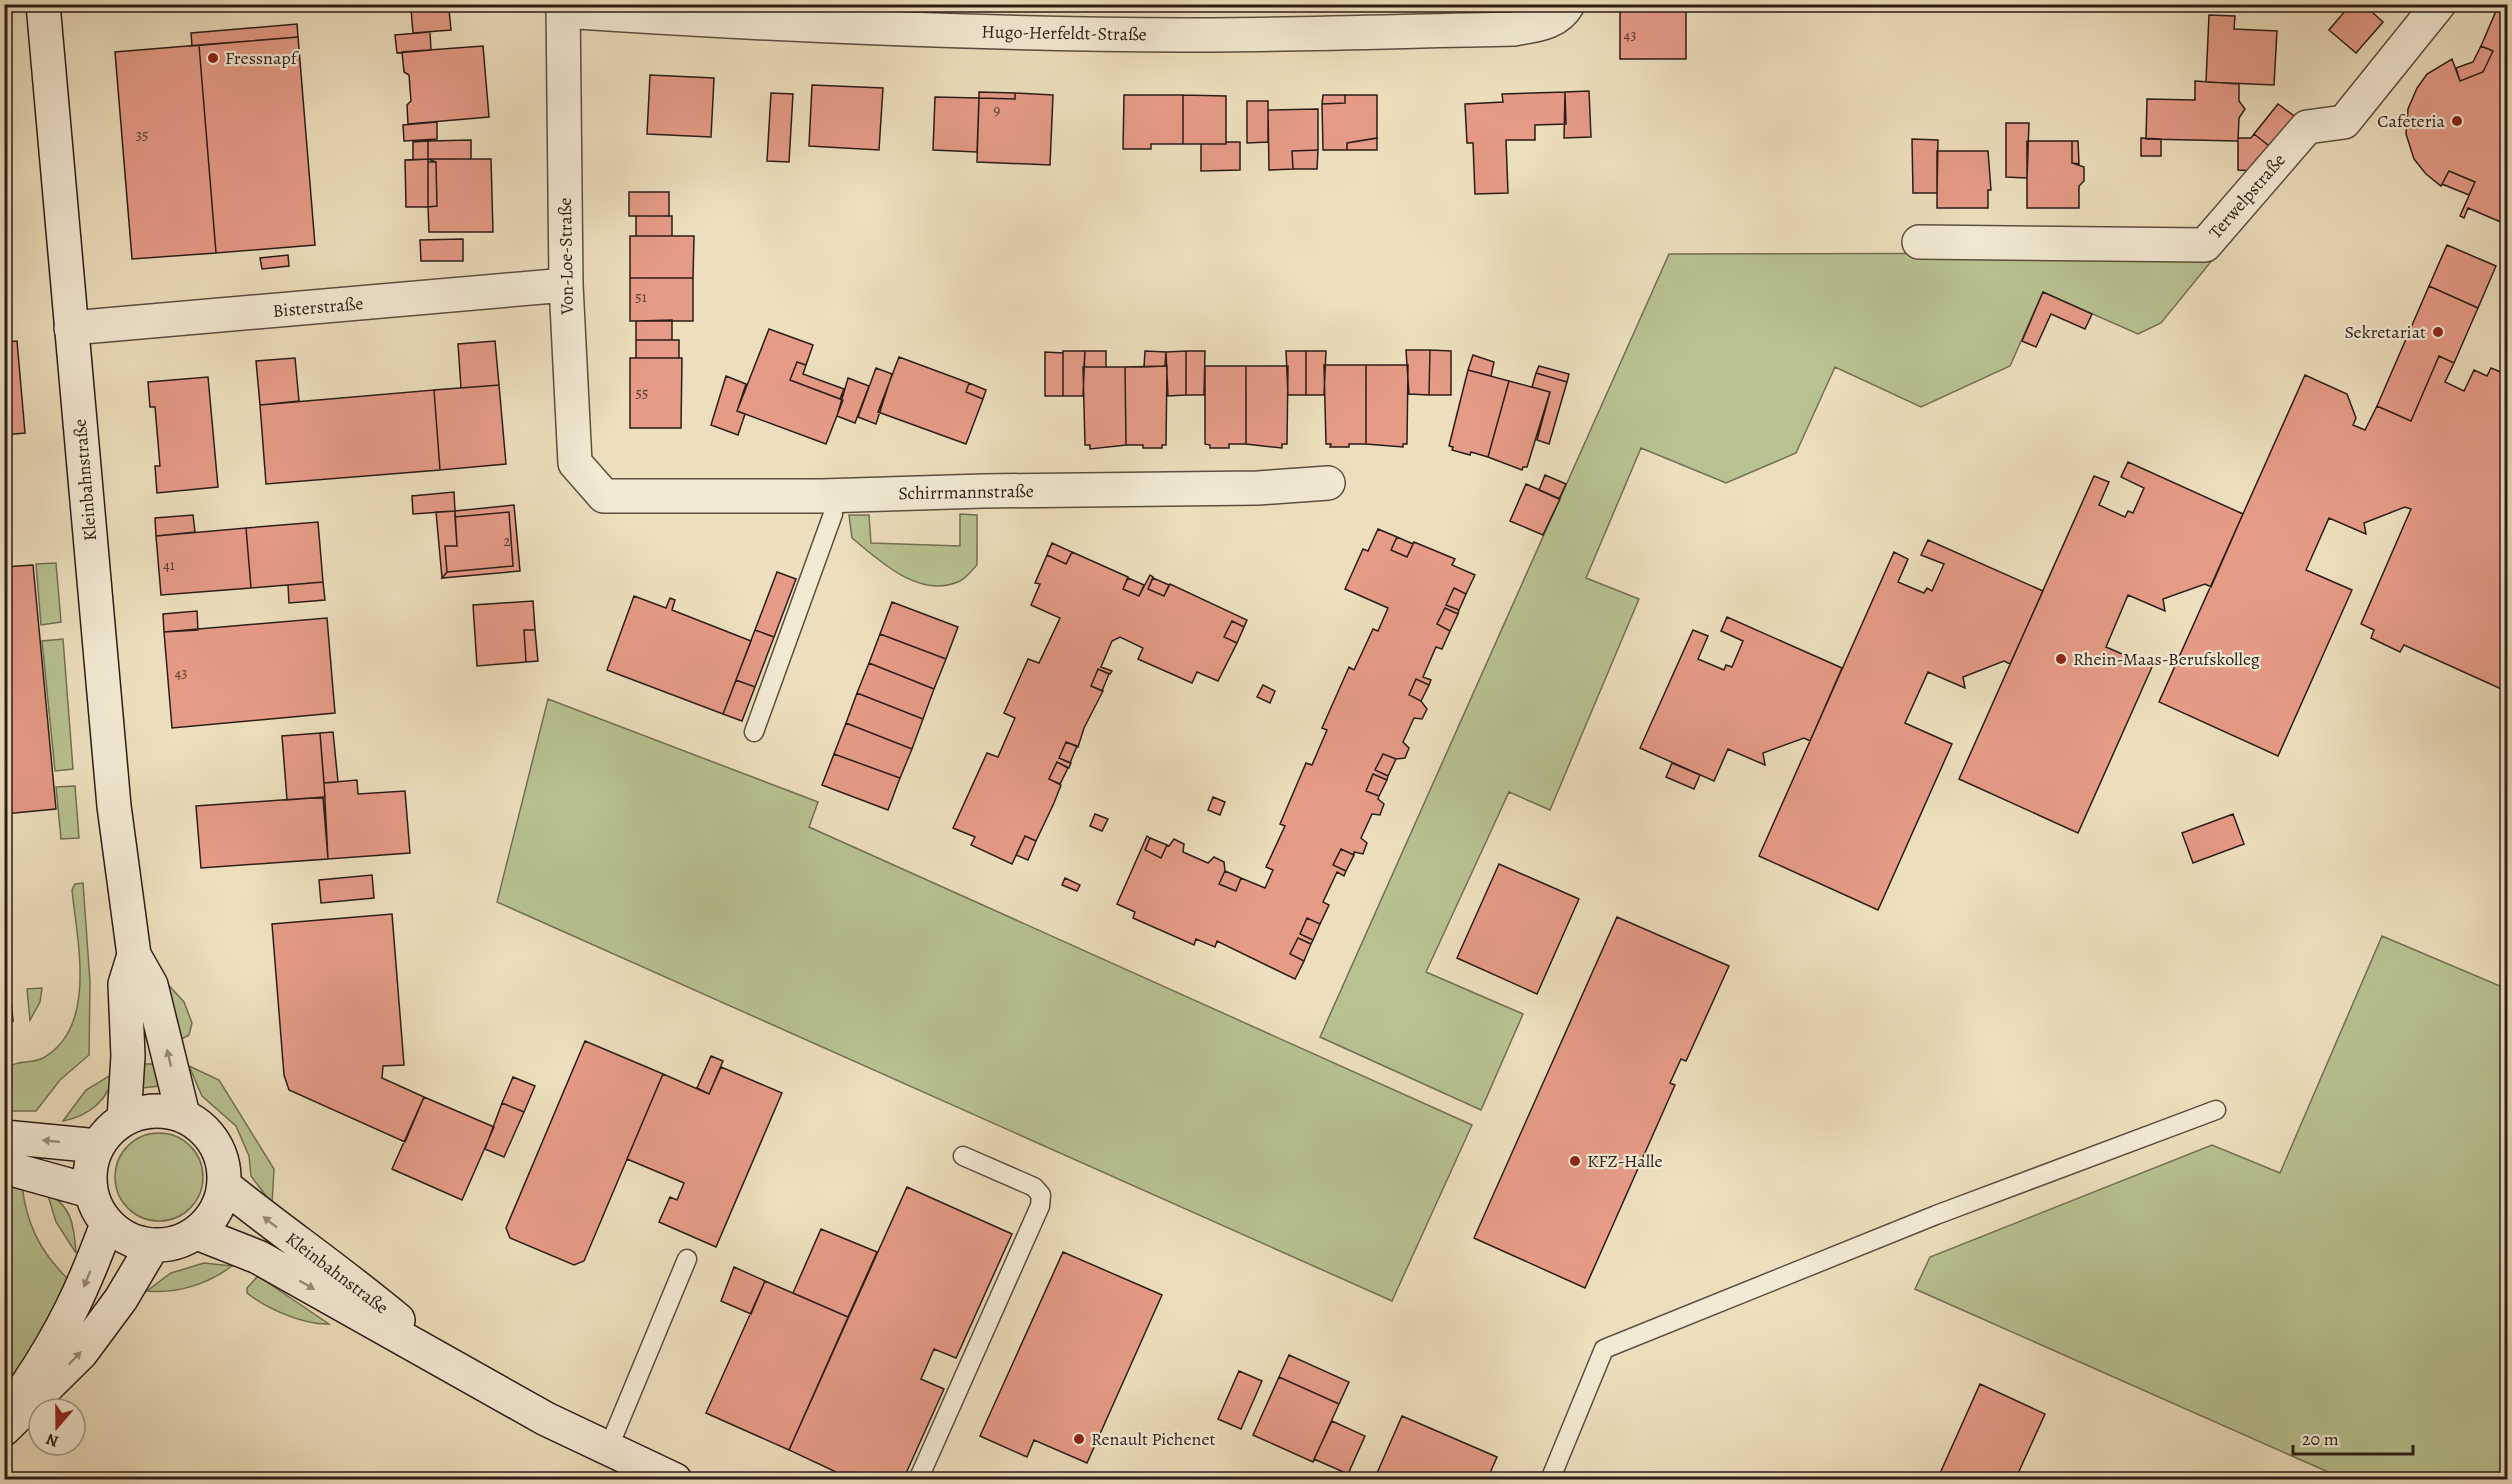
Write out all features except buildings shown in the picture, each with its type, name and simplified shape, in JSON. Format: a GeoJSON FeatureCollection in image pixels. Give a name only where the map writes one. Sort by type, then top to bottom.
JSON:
{"type":"FeatureCollection","features":[{"type":"Feature","properties":{"kind":"street","name":"Kleinbahnstraße"},"geometry":{"type":"LineString","coordinates":[[43,4],[114,806],[134,956],[151,985],[183,1115]]}},
{"type":"Feature","properties":{"kind":"street","name":"Terwelpstraße"},"geometry":{"type":"LineString","coordinates":[[1919,242],[2205,244],[2307,127],[2344,122],[2439,4]]}},
{"type":"Feature","properties":{"kind":"street","name":"Hugo-Herfeldt-Straße"},"geometry":{"type":"LineString","coordinates":[[563,8],[746,24],[906,30],[1185,35],[1514,28],[1545,24],[1565,9]]}},
{"type":"Feature","properties":{"kind":"street","name":"Von-Loe-Straße"},"geometry":{"type":"LineString","coordinates":[[563,8],[566,285],[575,463],[604,496]]}},
{"type":"Feature","properties":{"kind":"street","name":"Bisterstraße"},"geometry":{"type":"LineString","coordinates":[[71,328],[566,285]]}},
{"type":"Feature","properties":{"kind":"street","name":"Schirrmannstraße"},"geometry":{"type":"LineString","coordinates":[[604,496],[822,496],[983,490],[1258,488],[1328,483]]}},
{"type":"Feature","properties":{"kind":"street","name":"Kleinbahnstraße"},"geometry":{"type":"LineString","coordinates":[[124,1119],[128,1056],[125,984],[134,956]]}},
{"type":"Feature","properties":{"kind":"street"},"geometry":{"type":"LineString","coordinates":[[163,1111],[183,1115],[201,1127],[216,1143],[224,1164],[225,1186],[220,1204],[210,1220],[197,1233],[176,1243],[153,1245],[120,1235],[107,1224],[90,1191],[91,1167],[98,1146],[109,1131],[124,1119],[142,1112],[163,1111]]}},
{"type":"Feature","properties":{"kind":"street"},"geometry":{"type":"LineString","coordinates":[[4,1137],[98,1146]]}},
{"type":"Feature","properties":{"kind":"street"},"geometry":{"type":"LineString","coordinates":[[4,1167],[90,1191]]}},
{"type":"Feature","properties":{"kind":"street","name":"Kleinbahnstraße"},"geometry":{"type":"LineString","coordinates":[[225,1186],[276,1227],[325,1261],[448,1362]]}},
{"type":"Feature","properties":{"kind":"street"},"geometry":{"type":"LineString","coordinates":[[4,1419],[57,1341],[86,1281],[107,1224]]}},
{"type":"Feature","properties":{"kind":"street","name":"Kleinbahnstraße"},"geometry":{"type":"LineString","coordinates":[[197,1233],[258,1257],[351,1311],[448,1362],[500,1394],[608,1449],[675,1479]]}},
{"type":"Feature","properties":{"kind":"street"},"geometry":{"type":"LineString","coordinates":[[4,1429],[81,1353],[121,1299],[153,1245]]}},
{"type":"Feature","properties":{"kind":"lane"},"geometry":{"type":"LineString","coordinates":[[754,732],[833,514]]}},
{"type":"Feature","properties":{"kind":"lane"},"geometry":{"type":"LineString","coordinates":[[1550,1479],[1604,1349],[1936,1215],[2216,1110]]}},
{"type":"Feature","properties":{"kind":"lane"},"geometry":{"type":"LineString","coordinates":[[918,1479],[1040,1206],[1041,1195],[1034,1187],[963,1156]]}},
{"type":"Feature","properties":{"kind":"lane"},"geometry":{"type":"LineString","coordinates":[[608,1449],[687,1259]]}},
{"type":"Feature","properties":{"kind":"green space"},"geometry":{"type":"Polygon","coordinates":[[[2218,253],[2161,323],[2138,334],[2043,292],[2010,366],[1921,407],[1835,367],[1796,453],[1726,483],[1641,448],[1586,578],[1639,599],[1550,810],[1509,792],[1426,972],[1523,1014],[1481,1110],[1320,1037],[1669,254],[2218,253]]]}},
{"type":"Feature","properties":{"kind":"green space"},"geometry":{"type":"Polygon","coordinates":[[[960,514],[977,515],[977,565],[962,580],[945,586],[930,586],[916,582],[888,567],[852,538],[849,515],[869,515],[871,543],[960,546],[960,514]]]}},
{"type":"Feature","properties":{"kind":"green space"},"geometry":{"type":"Polygon","coordinates":[[[56,563],[61,622],[41,625],[36,564],[56,563]]]}},
{"type":"Feature","properties":{"kind":"green space"},"geometry":{"type":"Polygon","coordinates":[[[63,639],[73,769],[55,771],[42,641],[63,639]]]}},
{"type":"Feature","properties":{"kind":"green space"},"geometry":{"type":"Polygon","coordinates":[[[548,699],[818,802],[809,827],[1472,1125],[1392,1301],[497,902],[548,699]]]}},
{"type":"Feature","properties":{"kind":"green space"},"geometry":{"type":"Polygon","coordinates":[[[75,786],[79,838],[61,839],[56,787],[75,786]]]}},
{"type":"Feature","properties":{"kind":"green space"},"geometry":{"type":"Polygon","coordinates":[[[83,883],[90,982],[89,1055],[60,1080],[36,1111],[5,1111],[5,1090],[12,1089],[12,1065],[43,1058],[60,1044],[71,1026],[78,1005],[80,982],[80,957],[72,890],[75,884],[83,883]]]}},
{"type":"Feature","properties":{"kind":"green space"},"geometry":{"type":"Polygon","coordinates":[[[2382,936],[2507,989],[2507,1479],[2344,1479],[1915,1289],[1930,1257],[2212,1145],[2280,1173],[2382,936]]]}},
{"type":"Feature","properties":{"kind":"green space"},"geometry":{"type":"Polygon","coordinates":[[[163,979],[184,1002],[192,1023],[189,1035],[180,1040],[163,979]]]}},
{"type":"Feature","properties":{"kind":"green space"},"geometry":{"type":"Polygon","coordinates":[[[42,988],[40,1002],[30,1020],[27,989],[42,988]]]}},
{"type":"Feature","properties":{"kind":"green space"},"geometry":{"type":"Polygon","coordinates":[[[140,1064],[155,1064],[158,1086],[143,1088],[140,1064]]]}},
{"type":"Feature","properties":{"kind":"green space"},"geometry":{"type":"Polygon","coordinates":[[[189,1066],[219,1080],[274,1169],[272,1204],[251,1176],[249,1156],[236,1126],[202,1096],[189,1066]]]}},
{"type":"Feature","properties":{"kind":"green space"},"geometry":{"type":"Polygon","coordinates":[[[114,1073],[103,1099],[89,1111],[63,1121],[86,1090],[114,1073]]]}},
{"type":"Feature","properties":{"kind":"green space"},"geometry":{"type":"Polygon","coordinates":[[[159,1133],[184,1140],[196,1152],[203,1177],[196,1202],[184,1214],[159,1221],[134,1214],[122,1202],[115,1177],[122,1152],[134,1140],[159,1133]]]}},
{"type":"Feature","properties":{"kind":"green space"},"geometry":{"type":"Polygon","coordinates":[[[5,1180],[22,1185],[27,1212],[36,1236],[58,1269],[68,1279],[41,1338],[5,1390],[5,1180]]]}},
{"type":"Feature","properties":{"kind":"green space"},"geometry":{"type":"Polygon","coordinates":[[[47,1192],[67,1211],[73,1225],[76,1253],[56,1222],[47,1192]]]}},
{"type":"Feature","properties":{"kind":"green space"},"geometry":{"type":"Polygon","coordinates":[[[204,1263],[232,1266],[213,1278],[192,1286],[170,1291],[147,1291],[171,1273],[204,1263]]]}},
{"type":"Feature","properties":{"kind":"green space"},"geometry":{"type":"Polygon","coordinates":[[[258,1276],[329,1324],[297,1319],[255,1299],[247,1293],[247,1288],[258,1276]]]}},
{"type":"Feature","properties":{"kind":"place","name":"Fressnapf"},"geometry":{"type":"Point","coordinates":[213,58]}},
{"type":"Feature","properties":{"kind":"place","name":"Cafeteria"},"geometry":{"type":"Point","coordinates":[2457,121]}},
{"type":"Feature","properties":{"kind":"place","name":"Sekretariat"},"geometry":{"type":"Point","coordinates":[2438,332]}},
{"type":"Feature","properties":{"kind":"place","name":"Rhein-Maas-Berufskolleg"},"geometry":{"type":"Point","coordinates":[2061,659]}},
{"type":"Feature","properties":{"kind":"place","name":"KFZ-Halle"},"geometry":{"type":"Point","coordinates":[1575,1161]}},
{"type":"Feature","properties":{"kind":"place","name":"Renault Pichenet"},"geometry":{"type":"Point","coordinates":[1079,1439]}}]}
